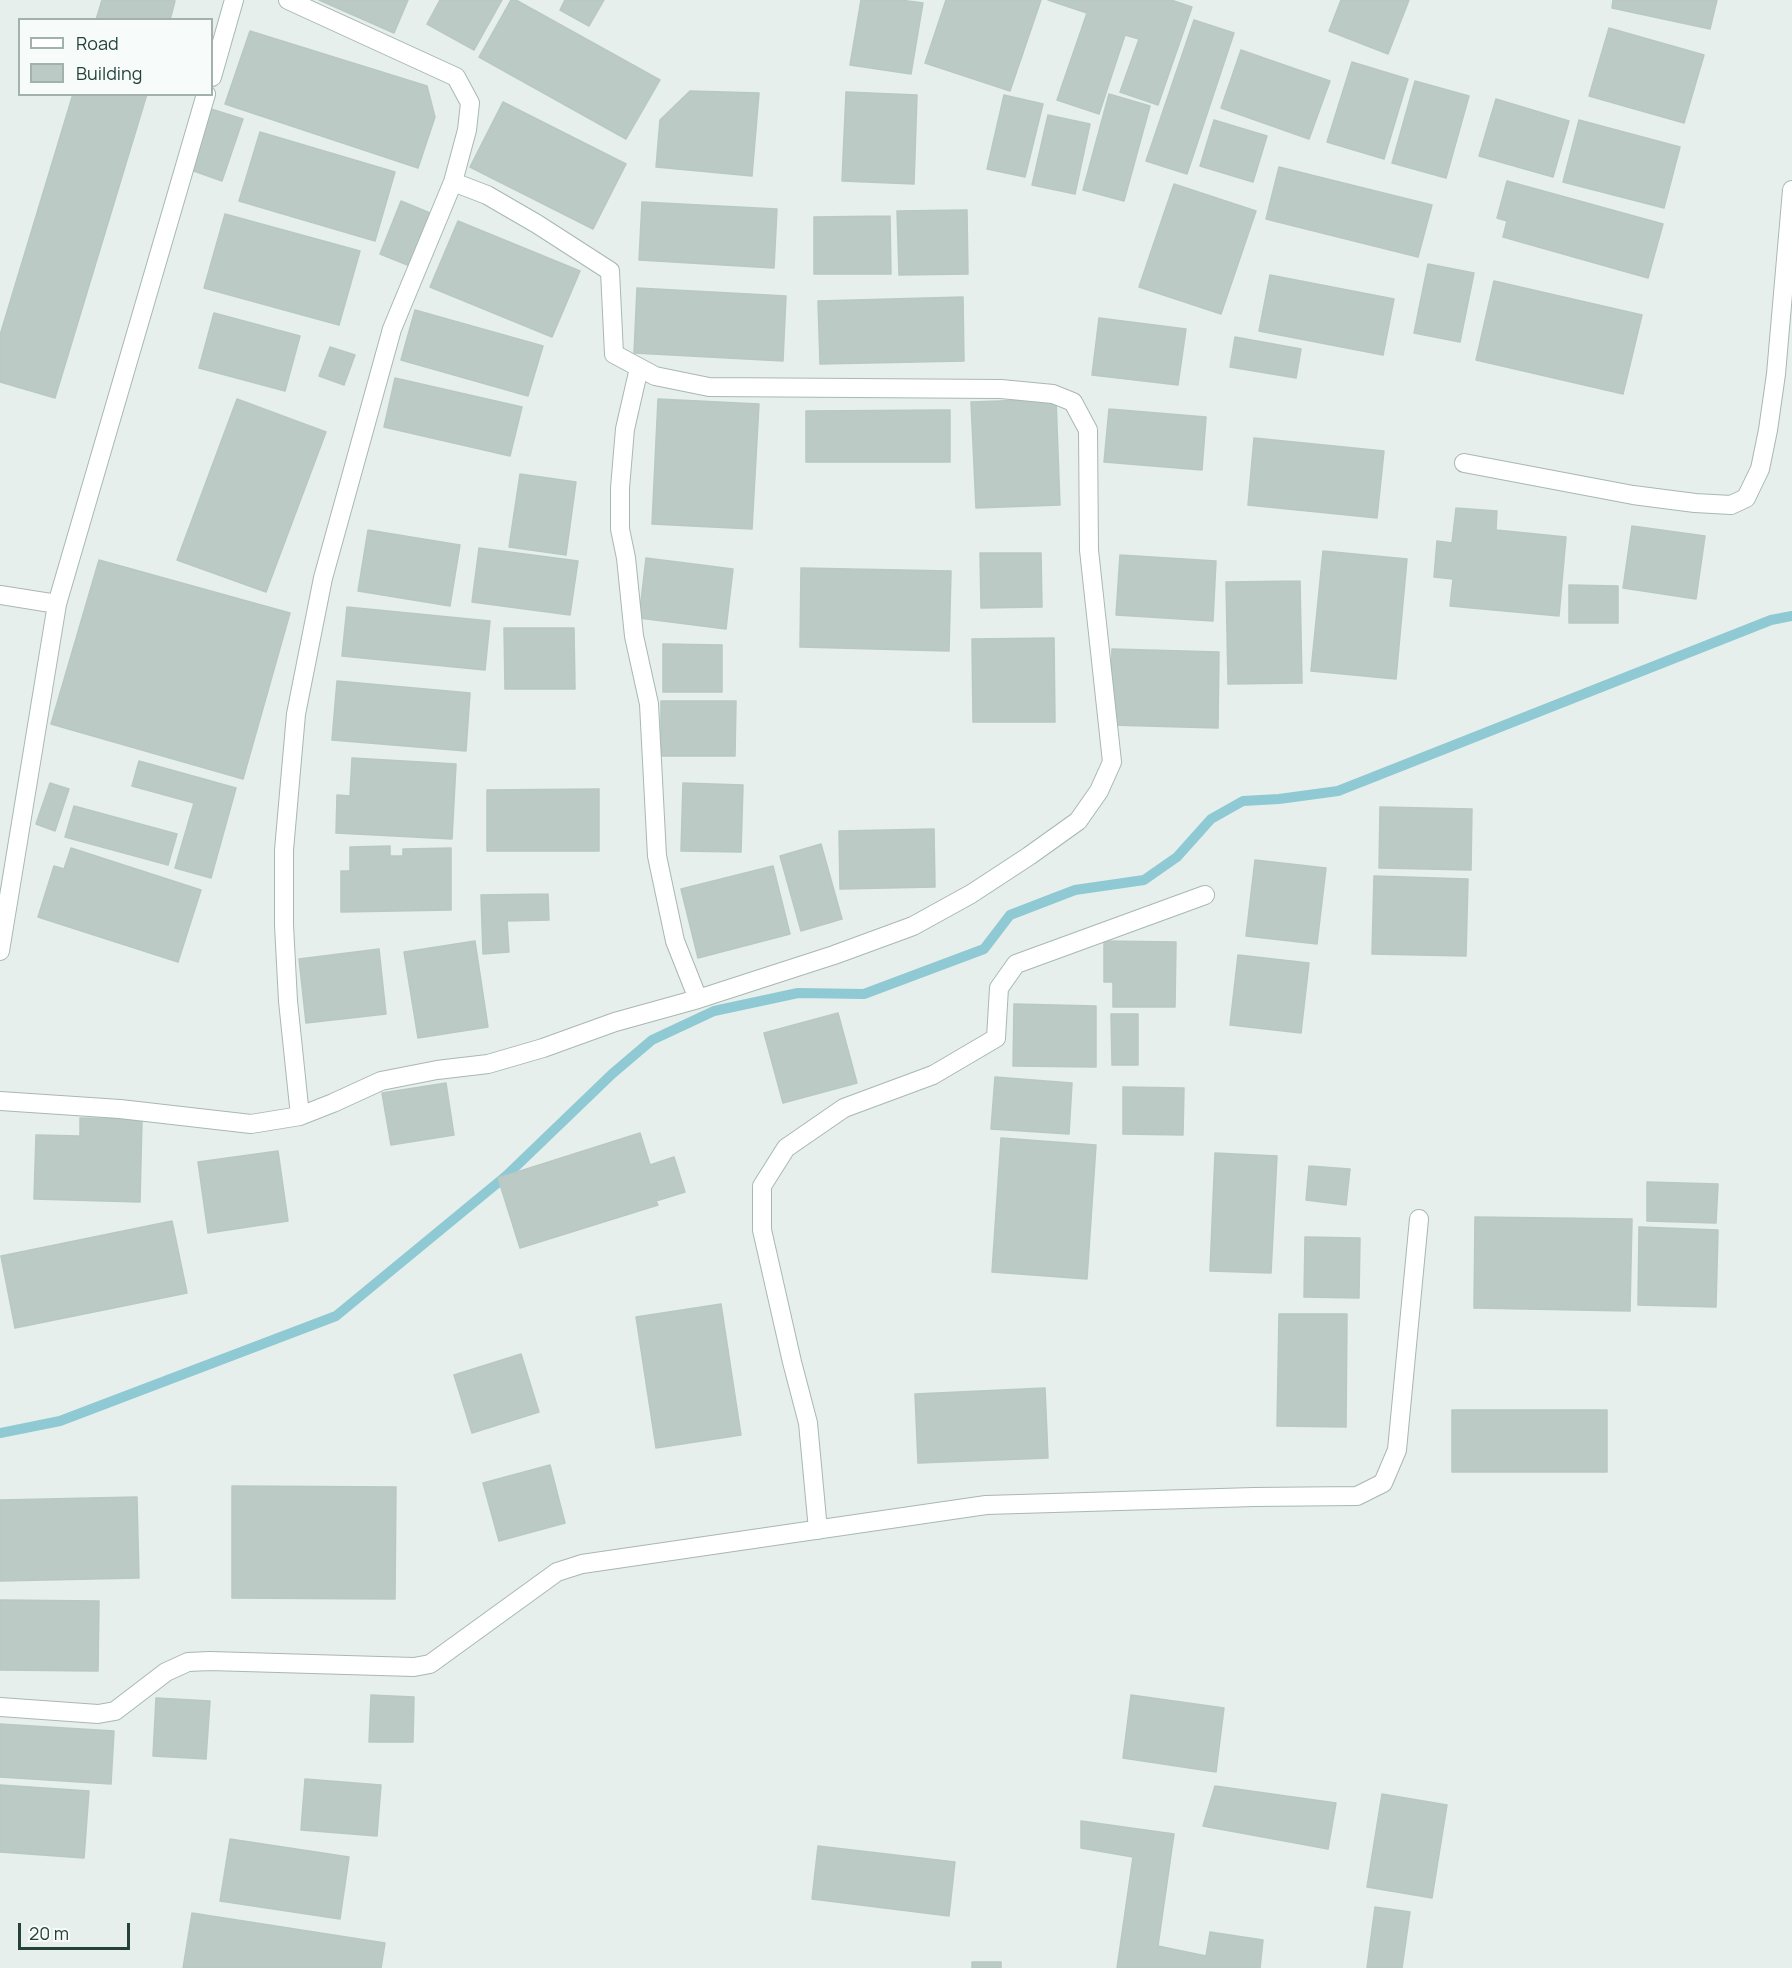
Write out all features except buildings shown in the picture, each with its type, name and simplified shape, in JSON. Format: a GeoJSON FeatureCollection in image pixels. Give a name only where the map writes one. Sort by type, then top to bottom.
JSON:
{"type":"FeatureCollection","features":[{"type":"Feature","properties":{"kind":"street"},"geometry":{"type":"LineString","coordinates":[[213,74],[234,0]]}},
{"type":"Feature","properties":{"kind":"street"},"geometry":{"type":"LineString","coordinates":[[288,0],[456,77],[470,103],[467,130],[453,182],[392,329],[323,578],[296,714],[284,850],[284,925],[288,1001],[300,1116]]}},
{"type":"Feature","properties":{"kind":"street"},"geometry":{"type":"LineString","coordinates":[[0,951],[57,604],[205,96]]}},
{"type":"Feature","properties":{"kind":"street"},"geometry":{"type":"LineString","coordinates":[[0,1101],[120,1110],[251,1124],[300,1116],[381,1081],[437,1070],[488,1064],[543,1048],[615,1022],[698,999],[834,956],[913,926],[971,894],[1078,821],[1099,791],[1112,762],[1089,550],[1088,430],[1073,402],[1053,394],[1001,389],[709,387],[655,376],[614,354],[610,271],[497,201],[453,182]]}},
{"type":"Feature","properties":{"kind":"street"},"geometry":{"type":"LineString","coordinates":[[1464,463],[1633,495],[1695,503],[1731,505],[1746,498],[1760,469],[1776,374],[1792,190]]}},
{"type":"Feature","properties":{"kind":"street"},"geometry":{"type":"LineString","coordinates":[[639,368],[625,429],[620,488],[620,529],[626,558],[634,636],[649,704],[657,856],[675,941],[698,999]]}},
{"type":"Feature","properties":{"kind":"street"},"geometry":{"type":"LineString","coordinates":[[0,596],[57,604]]}},
{"type":"Feature","properties":{"kind":"street"},"geometry":{"type":"LineString","coordinates":[[818,1530],[808,1423],[762,1230],[762,1186],[786,1148],[844,1108],[933,1075],[996,1038],[999,988],[1016,964],[1205,895]]}},
{"type":"Feature","properties":{"kind":"street"},"geometry":{"type":"LineString","coordinates":[[0,1707],[98,1714],[115,1711],[166,1672],[188,1662],[414,1667],[430,1664],[557,1572],[582,1564],[986,1505],[1357,1496],[1383,1482],[1397,1450],[1419,1219]]}},
{"type":"Feature","properties":{"kind":"waterway"},"geometry":{"type":"LineString","coordinates":[[0,1433],[60,1421],[336,1316],[506,1176],[612,1074],[652,1040],[714,1011],[798,993],[864,994],[984,949],[1010,915],[1075,890],[1144,880],[1177,857],[1211,819],[1243,801],[1338,791],[1771,620],[1792,616]]}}]}
